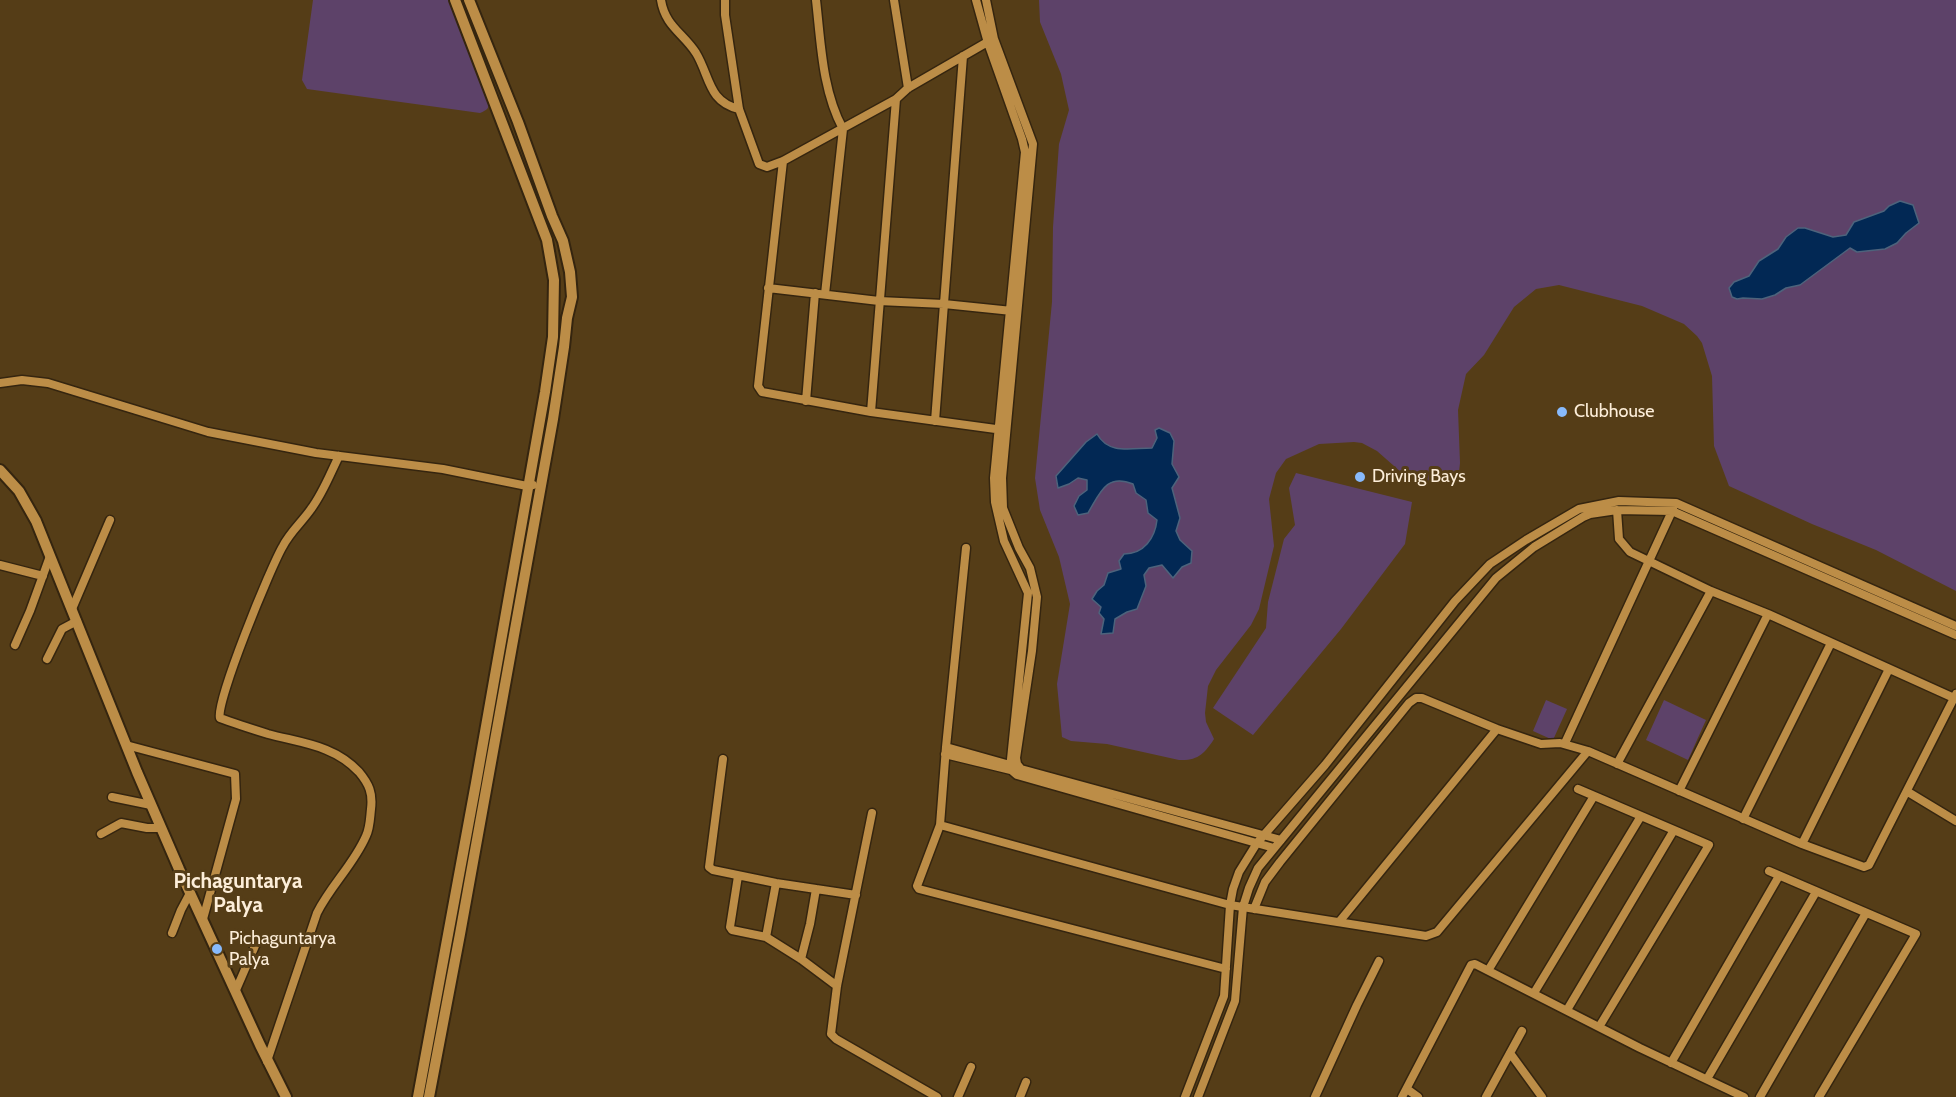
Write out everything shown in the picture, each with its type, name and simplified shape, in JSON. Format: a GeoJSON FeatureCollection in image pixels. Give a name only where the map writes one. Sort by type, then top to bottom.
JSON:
{"type":"FeatureCollection","features":[{"type":"Feature","properties":{"kind":"street"},"geometry":{"type":"LineString","coordinates":[[418,1097],[545,392],[552,337],[554,280],[547,240],[456,0]]}},
{"type":"Feature","properties":{"kind":"street"},"geometry":{"type":"LineString","coordinates":[[429,1097],[542,483],[572,297],[563,240],[469,0]]}},
{"type":"Feature","properties":{"kind":"street"},"geometry":{"type":"LineString","coordinates":[[661,0],[663,14],[696,54],[710,86],[724,103],[739,109]]}},
{"type":"Feature","properties":{"kind":"street"},"geometry":{"type":"LineString","coordinates":[[725,0],[724,15],[739,109],[759,164],[767,167],[843,129],[896,99],[908,88],[991,41]]}},
{"type":"Feature","properties":{"kind":"street"},"geometry":{"type":"LineString","coordinates":[[816,0],[824,68],[835,113],[843,129],[825,294]]}},
{"type":"Feature","properties":{"kind":"street"},"geometry":{"type":"LineString","coordinates":[[894,0],[908,88]]}},
{"type":"Feature","properties":{"kind":"street"},"geometry":{"type":"LineString","coordinates":[[976,0],[1033,144],[1002,429],[1003,508],[1019,548],[1030,568],[1036,597],[1032,651],[1016,758],[1017,775],[1274,848]]}},
{"type":"Feature","properties":{"kind":"street"},"geometry":{"type":"LineString","coordinates":[[986,0],[991,41]]}},
{"type":"Feature","properties":{"kind":"street"},"geometry":{"type":"LineString","coordinates":[[935,421],[963,56]]}},
{"type":"Feature","properties":{"kind":"street"},"geometry":{"type":"LineString","coordinates":[[871,412],[896,99]]}},
{"type":"Feature","properties":{"kind":"street"},"geometry":{"type":"LineString","coordinates":[[783,161],[759,390],[871,412],[1002,429]]}},
{"type":"Feature","properties":{"kind":"street"},"geometry":{"type":"LineString","coordinates":[[768,288],[879,301],[944,304],[1014,312]]}},
{"type":"Feature","properties":{"kind":"street"},"geometry":{"type":"LineString","coordinates":[[806,400],[815,293]]}},
{"type":"Feature","properties":{"kind":"street"},"geometry":{"type":"LineString","coordinates":[[0,383],[22,380],[48,384],[208,432],[339,456],[443,469],[527,486],[542,483]]}},
{"type":"Feature","properties":{"kind":"street"},"geometry":{"type":"LineString","coordinates":[[267,1062],[317,913],[326,895],[360,848],[368,832],[372,798],[370,788],[362,775],[339,754],[220,718],[219,712],[229,678],[277,557],[288,536],[321,494],[339,456]]}},
{"type":"Feature","properties":{"kind":"street"},"geometry":{"type":"LineString","coordinates":[[0,470],[19,491],[36,521],[151,805],[284,1095]]}},
{"type":"Feature","properties":{"kind":"street"},"geometry":{"type":"LineString","coordinates":[[1185,1097],[1224,996],[1230,905],[1239,872],[1257,843],[1325,765],[1455,601],[1490,564],[1526,540],[1579,508],[1619,501],[1674,507],[1956,626]]}},
{"type":"Feature","properties":{"kind":"street"},"geometry":{"type":"LineString","coordinates":[[1565,744],[1674,507]]}},
{"type":"Feature","properties":{"kind":"street"},"geometry":{"type":"LineString","coordinates":[[1198,1097],[1235,1001],[1243,907],[1258,868],[1496,578],[1534,547],[1583,517],[1617,510],[1674,507],[1956,635]]}},
{"type":"Feature","properties":{"kind":"street"},"geometry":{"type":"LineString","coordinates":[[1254,909],[1265,882],[1280,862],[1409,703],[1416,698],[1422,698],[1497,729],[1541,744],[1565,744],[1588,751],[1802,844],[1867,867],[1908,792],[1955,696],[1711,591],[1630,552],[1619,539],[1617,510]]}},
{"type":"Feature","properties":{"kind":"street"},"geometry":{"type":"LineString","coordinates":[[72,609],[110,520]]}},
{"type":"Feature","properties":{"kind":"street"},"geometry":{"type":"LineString","coordinates":[[966,548],[945,751],[940,825],[917,886],[922,891],[1226,969]]}},
{"type":"Feature","properties":{"kind":"street"},"geometry":{"type":"LineString","coordinates":[[15,645],[50,556]]}},
{"type":"Feature","properties":{"kind":"street"},"geometry":{"type":"LineString","coordinates":[[0,565],[43,576]]}},
{"type":"Feature","properties":{"kind":"street"},"geometry":{"type":"LineString","coordinates":[[1617,764],[1711,591]]}},
{"type":"Feature","properties":{"kind":"street"},"geometry":{"type":"LineString","coordinates":[[1679,791],[1768,614]]}},
{"type":"Feature","properties":{"kind":"street"},"geometry":{"type":"LineString","coordinates":[[47,659],[62,629],[76,621]]}},
{"type":"Feature","properties":{"kind":"street"},"geometry":{"type":"LineString","coordinates":[[1743,819],[1831,643]]}},
{"type":"Feature","properties":{"kind":"street"},"geometry":{"type":"LineString","coordinates":[[1412,656],[1425,665]]}},
{"type":"Feature","properties":{"kind":"street"},"geometry":{"type":"LineString","coordinates":[[1802,844],[1889,669]]}},
{"type":"Feature","properties":{"kind":"street"},"geometry":{"type":"LineString","coordinates":[[1339,922],[1497,729]]}},
{"type":"Feature","properties":{"kind":"street"},"geometry":{"type":"LineString","coordinates":[[126,745],[235,774],[236,799],[202,919]]}},
{"type":"Feature","properties":{"kind":"street"},"geometry":{"type":"LineString","coordinates":[[945,751],[1281,840]]}},
{"type":"Feature","properties":{"kind":"street"},"geometry":{"type":"LineString","coordinates":[[940,825],[1230,905],[1426,936],[1437,932],[1588,751]]}},
{"type":"Feature","properties":{"kind":"street"},"geometry":{"type":"LineString","coordinates":[[723,759],[708,865],[713,870],[738,876],[856,895]]}},
{"type":"Feature","properties":{"kind":"street"},"geometry":{"type":"LineString","coordinates":[[1578,789],[1709,845],[1599,1026]]}},
{"type":"Feature","properties":{"kind":"street"},"geometry":{"type":"LineString","coordinates":[[1908,792],[1956,821]]}},
{"type":"Feature","properties":{"kind":"street"},"geometry":{"type":"LineString","coordinates":[[1489,969],[1594,796]]}},
{"type":"Feature","properties":{"kind":"street"},"geometry":{"type":"LineString","coordinates":[[112,797],[151,805]]}},
{"type":"Feature","properties":{"kind":"street"},"geometry":{"type":"LineString","coordinates":[[872,813],[837,986],[831,1034],[937,1097]]}},
{"type":"Feature","properties":{"kind":"street"},"geometry":{"type":"LineString","coordinates":[[1534,993],[1641,816]]}},
{"type":"Feature","properties":{"kind":"street"},"geometry":{"type":"LineString","coordinates":[[101,834],[121,823],[161,828]]}},
{"type":"Feature","properties":{"kind":"street"},"geometry":{"type":"LineString","coordinates":[[1567,1010],[1674,830]]}},
{"type":"Feature","properties":{"kind":"street"},"geometry":{"type":"LineString","coordinates":[[1769,872],[1916,934],[1820,1097]]}},
{"type":"Feature","properties":{"kind":"street"},"geometry":{"type":"LineString","coordinates":[[738,876],[731,928],[734,932],[766,937],[837,986]]}},
{"type":"Feature","properties":{"kind":"street"},"geometry":{"type":"LineString","coordinates":[[1671,1063],[1779,876]]}},
{"type":"Feature","properties":{"kind":"street"},"geometry":{"type":"LineString","coordinates":[[766,937],[776,883]]}},
{"type":"Feature","properties":{"kind":"street"},"geometry":{"type":"LineString","coordinates":[[801,959],[816,890]]}},
{"type":"Feature","properties":{"kind":"street"},"geometry":{"type":"LineString","coordinates":[[1707,1079],[1816,891]]}},
{"type":"Feature","properties":{"kind":"street"},"geometry":{"type":"LineString","coordinates":[[172,933],[190,893]]}},
{"type":"Feature","properties":{"kind":"street"},"geometry":{"type":"LineString","coordinates":[[1760,1097],[1866,913]]}},
{"type":"Feature","properties":{"kind":"street"},"geometry":{"type":"LineString","coordinates":[[236,990],[258,939]]}},
{"type":"Feature","properties":{"kind":"street"},"geometry":{"type":"LineString","coordinates":[[1315,1097],[1379,961]]}},
{"type":"Feature","properties":{"kind":"street"},"geometry":{"type":"LineString","coordinates":[[1418,1097],[1404,1093],[1471,965],[1475,963],[1671,1063],[1744,1097]]}},
{"type":"Feature","properties":{"kind":"street"},"geometry":{"type":"LineString","coordinates":[[1486,1097],[1522,1031]]}},
{"type":"Feature","properties":{"kind":"street"},"geometry":{"type":"LineString","coordinates":[[1510,1053],[1542,1097]]}},
{"type":"Feature","properties":{"kind":"street"},"geometry":{"type":"LineString","coordinates":[[958,1097],[971,1067]]}},
{"type":"Feature","properties":{"kind":"street"},"geometry":{"type":"LineString","coordinates":[[1020,1097],[1026,1082]]}},
{"type":"Feature","properties":{"kind":"shaded area"},"geometry":{"type":"Polygon","coordinates":[[[313,0],[450,0],[489,100],[488,108],[480,113],[307,89],[302,80],[313,0]]]}},
{"type":"Feature","properties":{"kind":"shaded area"},"geometry":{"type":"Polygon","coordinates":[[[1039,0],[1956,0],[1956,591],[1876,550],[1729,486],[1714,446],[1712,376],[1702,343],[1697,336],[1684,324],[1642,306],[1559,285],[1536,289],[1514,307],[1484,355],[1466,374],[1458,410],[1459,472],[1452,479],[1436,483],[1418,483],[1402,473],[1377,451],[1362,443],[1354,442],[1319,444],[1286,459],[1276,473],[1269,499],[1274,546],[1259,609],[1251,625],[1216,670],[1208,686],[1206,722],[1214,739],[1204,752],[1191,759],[1179,760],[1107,744],[1071,741],[1062,737],[1057,684],[1070,604],[1059,557],[1040,510],[1035,478],[1052,302],[1053,227],[1059,144],[1069,110],[1061,74],[1040,22],[1039,0]]]}},
{"type":"Feature","properties":{"kind":"shaded area"},"geometry":{"type":"Polygon","coordinates":[[[1296,473],[1412,502],[1405,544],[1341,629],[1253,735],[1213,708],[1266,628],[1268,602],[1284,539],[1295,525],[1289,488],[1296,473]]]}},
{"type":"Feature","properties":{"kind":"shaded area"},"geometry":{"type":"Polygon","coordinates":[[[1546,700],[1567,709],[1553,740],[1533,731],[1546,700]]]}},
{"type":"Feature","properties":{"kind":"shaded area"},"geometry":{"type":"Polygon","coordinates":[[[1664,700],[1706,720],[1688,760],[1646,740],[1664,700]]]}},
{"type":"Feature","properties":{"kind":"water"},"geometry":{"type":"Polygon","coordinates":[[[1900,201],[1913,205],[1919,223],[1897,243],[1885,249],[1857,252],[1850,248],[1800,285],[1786,288],[1775,295],[1762,299],[1732,297],[1729,288],[1734,282],[1749,276],[1759,261],[1778,249],[1786,237],[1798,228],[1833,237],[1846,235],[1854,222],[1884,211],[1900,201]]]}},
{"type":"Feature","properties":{"kind":"water"},"geometry":{"type":"Polygon","coordinates":[[[1159,428],[1170,433],[1174,441],[1172,464],[1179,477],[1172,488],[1180,518],[1176,531],[1180,540],[1192,551],[1191,563],[1182,567],[1173,578],[1162,565],[1149,568],[1144,575],[1146,586],[1137,609],[1115,619],[1113,633],[1101,634],[1104,619],[1099,613],[1101,607],[1092,599],[1104,585],[1108,573],[1121,569],[1119,561],[1124,554],[1137,551],[1147,544],[1154,533],[1157,520],[1148,513],[1146,500],[1136,493],[1133,484],[1124,481],[1110,483],[1100,492],[1088,513],[1078,515],[1074,506],[1079,496],[1087,490],[1087,480],[1078,478],[1058,488],[1056,476],[1086,442],[1097,434],[1102,441],[1114,448],[1152,448],[1157,438],[1155,430],[1159,428]]]}},
{"type":"Feature","properties":{"kind":"place","name":"Clubhouse"},"geometry":{"type":"Point","coordinates":[1562,412]}},
{"type":"Feature","properties":{"kind":"place","name":"Driving Bays"},"geometry":{"type":"Point","coordinates":[1360,477]}},
{"type":"Feature","properties":{"kind":"place","name":"Pichaguntarya Palya"},"geometry":{"type":"Point","coordinates":[217,949]}},
{"type":"Feature","properties":{"kind":"district","name":"Pichaguntarya Palya"},"geometry":{"type":"Point","coordinates":[238,894]}}]}
